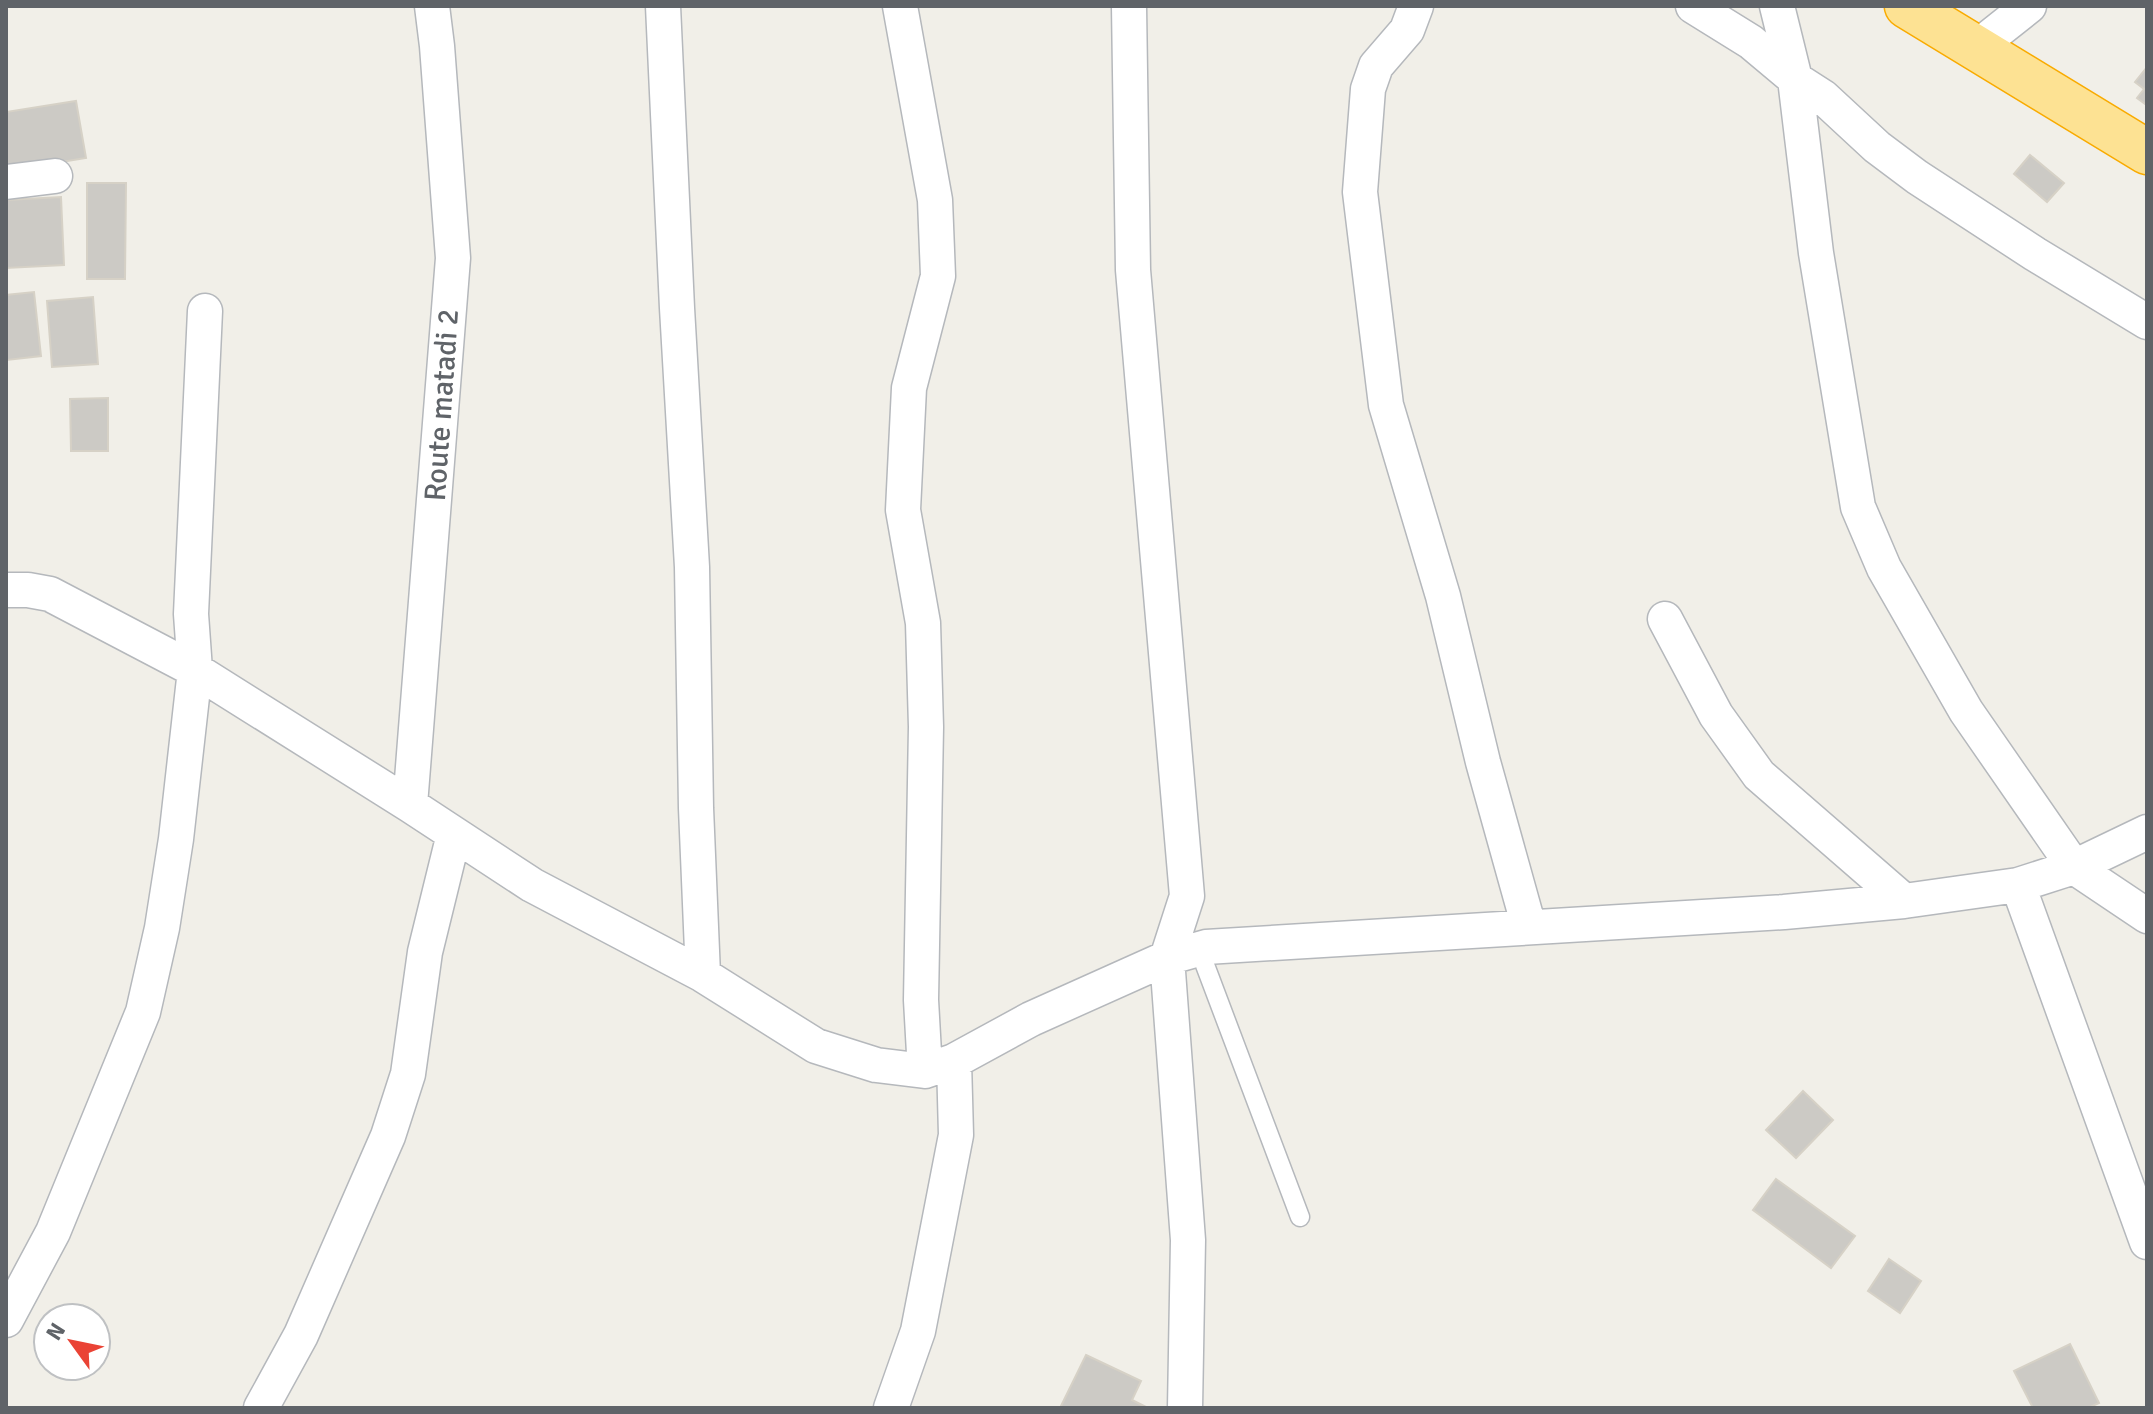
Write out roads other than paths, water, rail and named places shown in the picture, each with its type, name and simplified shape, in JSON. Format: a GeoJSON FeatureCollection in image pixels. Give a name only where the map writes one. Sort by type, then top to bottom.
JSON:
{"type":"FeatureCollection","features":[{"type":"Feature","properties":{"kind":"highway"},"geometry":{"type":"LineString","coordinates":[[1907,6],[2147,152]]}},
{"type":"Feature","properties":{"kind":"street","name":"Route matadi 2"},"geometry":{"type":"LineString","coordinates":[[410,805],[453,258],[432,6]]}},
{"type":"Feature","properties":{"kind":"street"},"geometry":{"type":"LineString","coordinates":[[663,6],[692,567],[703,975]]}},
{"type":"Feature","properties":{"kind":"street"},"geometry":{"type":"LineString","coordinates":[[891,1408],[918,1331],[956,1135],[921,1000],[926,727],[923,623],[903,510],[909,388],[938,276],[935,200],[900,6]]}},
{"type":"Feature","properties":{"kind":"street"},"geometry":{"type":"LineString","coordinates":[[1129,6],[1133,270],[1187,896],[1167,958],[1188,1240],[1185,1408]]}},
{"type":"Feature","properties":{"kind":"street"},"geometry":{"type":"LineString","coordinates":[[1416,6],[1407,30],[1376,66],[1368,89],[1360,192],[1384,390],[1443,596],[1483,762],[1529,927]]}},
{"type":"Feature","properties":{"kind":"street"},"geometry":{"type":"LineString","coordinates":[[1693,6],[1751,42],[1795,79],[1823,97],[1877,147],[1917,177],[2147,322]]}},
{"type":"Feature","properties":{"kind":"street"},"geometry":{"type":"LineString","coordinates":[[1777,6],[1795,79],[1816,253],[1858,507],[1884,568],[1966,711],[2074,867],[2147,916]]}},
{"type":"Feature","properties":{"kind":"street"},"geometry":{"type":"LineString","coordinates":[[1976,48],[2029,6]]}},
{"type":"Feature","properties":{"kind":"street"},"geometry":{"type":"LineString","coordinates":[[6,182],[55,176]]}},
{"type":"Feature","properties":{"kind":"street"},"geometry":{"type":"LineString","coordinates":[[6,1320],[53,1232],[143,1012],[162,928],[176,839],[195,670],[191,614],[205,311]]}},
{"type":"Feature","properties":{"kind":"street"},"geometry":{"type":"LineString","coordinates":[[6,590],[50,594],[195,670],[532,885],[703,975],[816,1046],[876,1065],[940,1066],[1031,1019],[1167,958],[1206,947],[1784,912],[1904,901],[2018,885],[2074,867],[2147,832]]}},
{"type":"Feature","properties":{"kind":"street"},"geometry":{"type":"LineString","coordinates":[[1665,619],[1716,715],[1759,775],[1904,901]]}},
{"type":"Feature","properties":{"kind":"street"},"geometry":{"type":"LineString","coordinates":[[261,1408],[301,1335],[388,1136],[408,1074],[425,952],[454,834]]}},
{"type":"Feature","properties":{"kind":"street"},"geometry":{"type":"LineString","coordinates":[[2018,885],[2147,1242]]}},
{"type":"Feature","properties":{"kind":"lane"},"geometry":{"type":"LineString","coordinates":[[1206,947],[1205,965],[1300,1217]]}}]}
